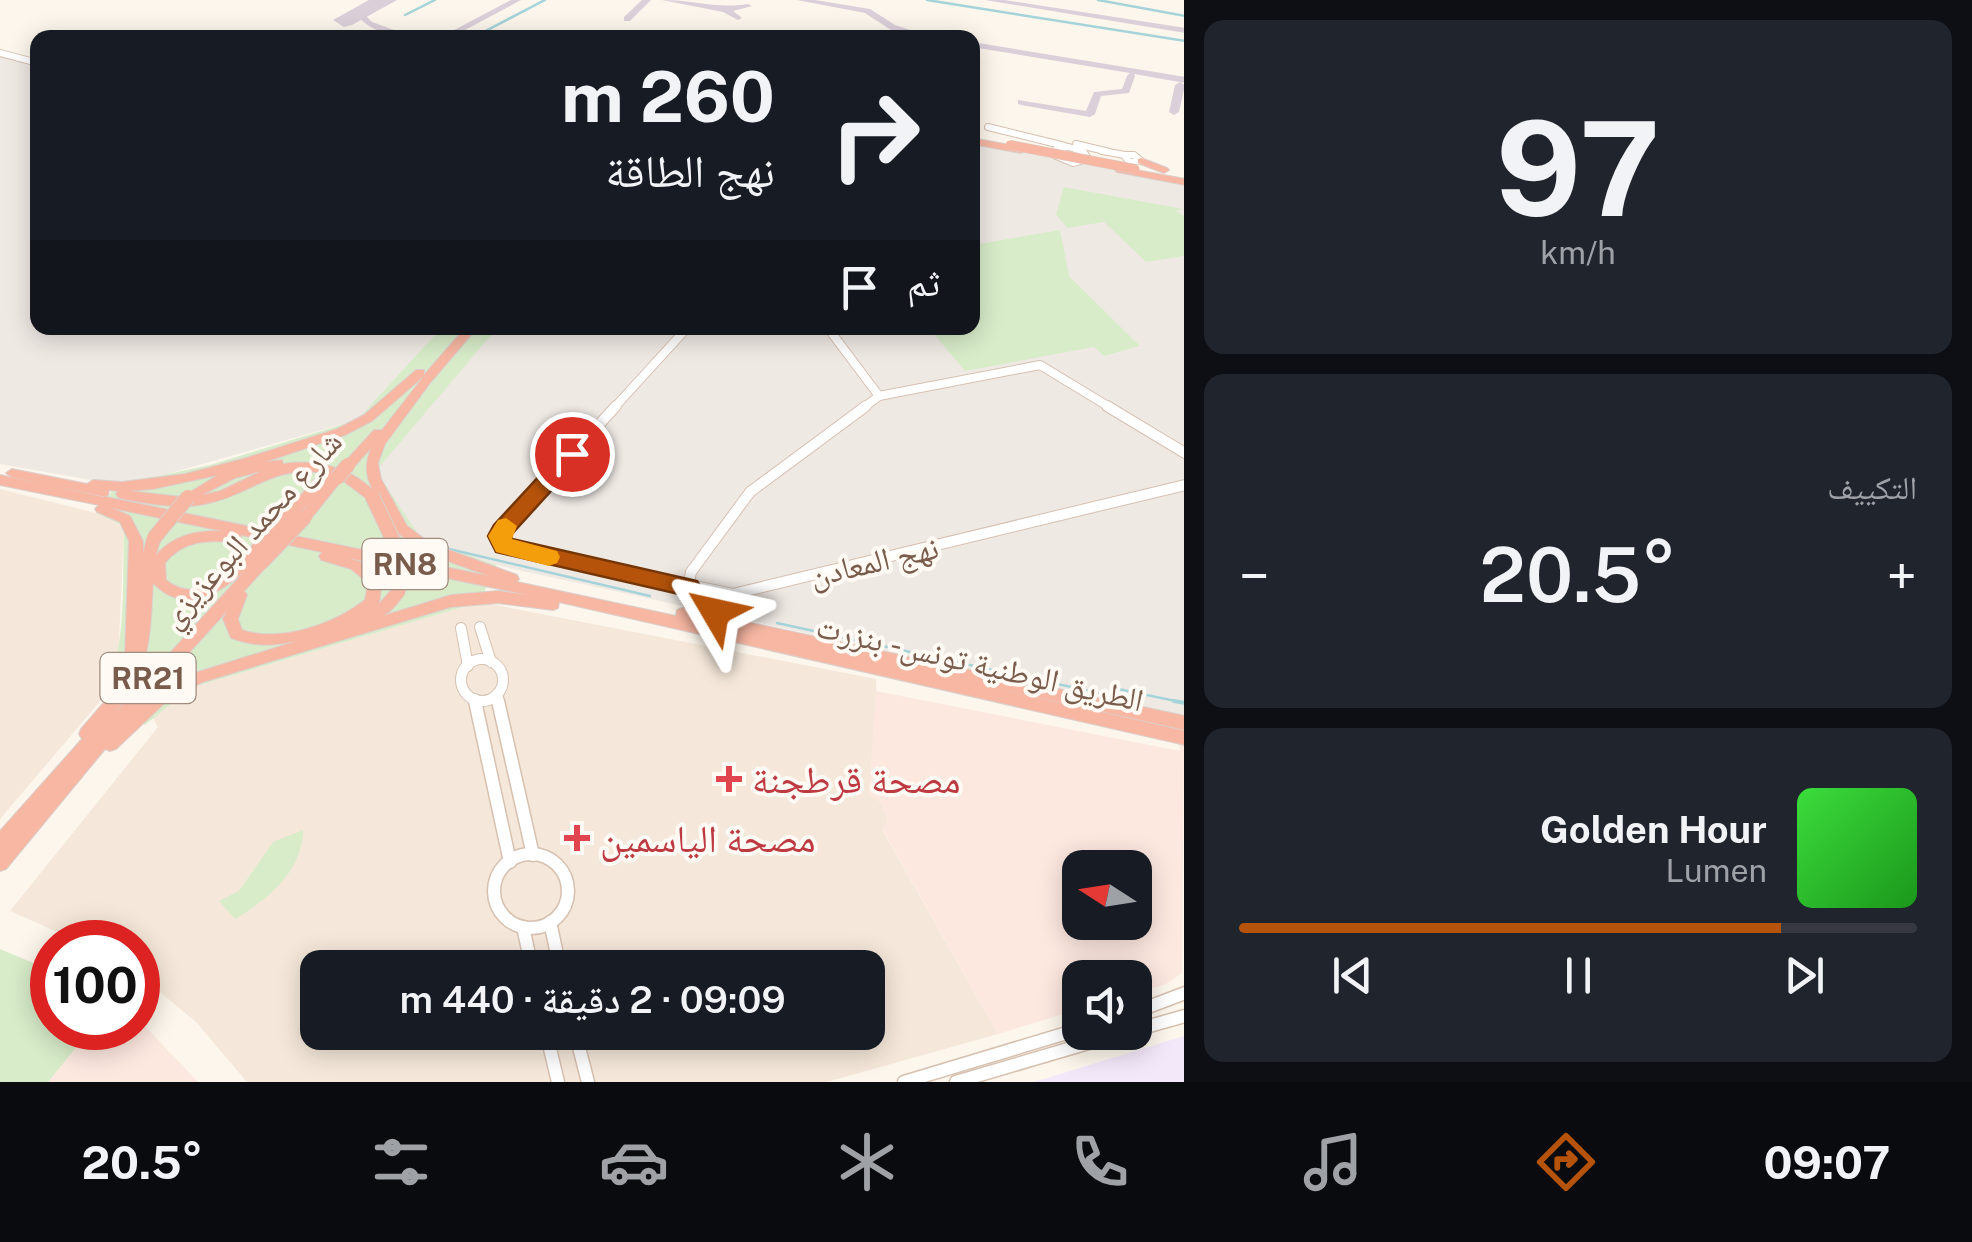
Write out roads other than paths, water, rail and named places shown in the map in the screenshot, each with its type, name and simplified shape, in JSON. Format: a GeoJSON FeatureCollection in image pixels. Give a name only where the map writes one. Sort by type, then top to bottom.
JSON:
{"type":"FeatureCollection","features":[{"type":"Feature","properties":{"kind":"highway"},"geometry":{"type":"LineString","coordinates":[[980,131],[1060,151]]}},
{"type":"Feature","properties":{"kind":"highway"},"geometry":{"type":"LineString","coordinates":[[980,132],[1010,144],[1184,178]]}},
{"type":"Feature","properties":{"kind":"highway"},"geometry":{"type":"LineString","coordinates":[[1083,156],[1184,178]]}},
{"type":"Feature","properties":{"kind":"highway","name":"شارع محمد البوعزيزي"},"geometry":{"type":"LineString","coordinates":[[423,377],[455,335]]}},
{"type":"Feature","properties":{"kind":"highway","name":"شارع محمد البوعزيزي"},"geometry":{"type":"LineString","coordinates":[[0,862],[333,475],[464,335]]}},
{"type":"Feature","properties":{"kind":"highway"},"geometry":{"type":"LineString","coordinates":[[78,486],[158,485],[340,432],[382,408],[423,377]]}},
{"type":"Feature","properties":{"kind":"highway"},"geometry":{"type":"LineString","coordinates":[[423,377],[374,454],[374,479],[402,529],[425,547],[512,579]]}},
{"type":"Feature","properties":{"kind":"highway"},"geometry":{"type":"LineString","coordinates":[[41,794],[57,768],[128,686],[141,649],[145,570],[154,538],[188,498],[216,480],[248,469],[306,462],[352,474],[369,485],[391,510]]}},
{"type":"Feature","properties":{"kind":"highway"},"geometry":{"type":"LineString","coordinates":[[83,767],[166,692],[190,676],[358,623],[384,609],[398,592],[404,575],[403,560],[372,496],[344,476],[307,466],[281,468],[223,496],[190,502],[103,501]]}},
{"type":"Feature","properties":{"kind":"highway","name":"الطريق الوطنية تونس - بنزرت"},"geometry":{"type":"LineString","coordinates":[[0,470],[78,486],[103,501],[808,639],[1184,722]]}},
{"type":"Feature","properties":{"kind":"highway","name":"الطريق الوطنية تونس - بنزرت"},"geometry":{"type":"LineString","coordinates":[[0,482],[824,655],[1184,738]]}},
{"type":"Feature","properties":{"kind":"highway","name":"RN8"},"geometry":{"type":"LineString","coordinates":[[0,482],[103,501],[253,540],[553,604],[789,653],[824,655]]}},
{"type":"Feature","properties":{"kind":"highway"},"geometry":{"type":"LineString","coordinates":[[103,501],[125,519],[136,541],[132,664],[109,708]]}},
{"type":"Feature","properties":{"kind":"highway"},"geometry":{"type":"LineString","coordinates":[[253,540],[206,534],[180,541],[158,562],[156,577],[167,590],[186,595],[204,592],[258,561]]}},
{"type":"Feature","properties":{"kind":"highway"},"geometry":{"type":"LineString","coordinates":[[258,561],[231,612],[231,624],[244,639],[276,641],[343,622],[367,608],[376,589],[371,574],[356,565],[311,552]]}},
{"type":"Feature","properties":{"kind":"highway","name":"شارع محمد البوعزيزي"},"geometry":{"type":"LineString","coordinates":[[0,843],[258,561]]}},
{"type":"Feature","properties":{"kind":"highway"},"geometry":{"type":"LineString","coordinates":[[688,587],[694,601],[705,608],[777,626],[808,639]]}},
{"type":"Feature","properties":{"kind":"highway"},"geometry":{"type":"LineString","coordinates":[[166,692],[199,677],[451,601],[498,596],[553,604]]}},
{"type":"Feature","properties":{"kind":"street"},"geometry":{"type":"LineString","coordinates":[[0,55],[30,62]]}},
{"type":"Feature","properties":{"kind":"street"},"geometry":{"type":"LineString","coordinates":[[980,130],[1035,136],[1109,152],[1137,166]]}},
{"type":"Feature","properties":{"kind":"street"},"geometry":{"type":"LineString","coordinates":[[980,131],[1044,140],[1060,151],[1083,156],[1109,152]]}},
{"type":"Feature","properties":{"kind":"street"},"geometry":{"type":"LineString","coordinates":[[1035,136],[1060,151],[1124,157]]}},
{"type":"Feature","properties":{"kind":"street","name":"نهج المعادن"},"geometry":{"type":"LineString","coordinates":[[681,335],[502,530],[499,536],[504,546],[722,594],[1184,485]]}},
{"type":"Feature","properties":{"kind":"street"},"geometry":{"type":"LineString","coordinates":[[833,335],[879,396]]}},
{"type":"Feature","properties":{"kind":"street"},"geometry":{"type":"LineString","coordinates":[[688,587],[691,572],[750,492],[879,396],[1040,364],[1184,453]]}},
{"type":"Feature","properties":{"kind":"street"},"geometry":{"type":"LineString","coordinates":[[475,698],[497,694],[504,684],[504,674],[491,662],[480,627]]}},
{"type":"Feature","properties":{"kind":"street"},"geometry":{"type":"LineString","coordinates":[[461,628],[468,666]]}},
{"type":"Feature","properties":{"kind":"street"},"geometry":{"type":"LineString","coordinates":[[491,662],[468,666],[460,676],[460,686],[475,698],[510,862]]}},
{"type":"Feature","properties":{"kind":"street"},"geometry":{"type":"LineString","coordinates":[[497,694],[533,855]]}},
{"type":"Feature","properties":{"kind":"street"},"geometry":{"type":"LineString","coordinates":[[533,855],[554,862],[568,883],[567,901],[550,922],[523,927],[501,914],[494,898],[495,880],[510,862],[533,855]]}},
{"type":"Feature","properties":{"kind":"street"},"geometry":{"type":"LineString","coordinates":[[550,922],[556,950]]}},
{"type":"Feature","properties":{"kind":"street"},"geometry":{"type":"LineString","coordinates":[[523,927],[528,950]]}},
{"type":"Feature","properties":{"kind":"street"},"geometry":{"type":"LineString","coordinates":[[1152,1005],[1184,993]]}},
{"type":"Feature","properties":{"kind":"street"},"geometry":{"type":"LineString","coordinates":[[1152,1025],[1184,1016]]}},
{"type":"Feature","properties":{"kind":"street"},"geometry":{"type":"LineString","coordinates":[[904,1082],[1062,1035]]}},
{"type":"Feature","properties":{"kind":"street"},"geometry":{"type":"LineString","coordinates":[[550,1050],[558,1082]]}},
{"type":"Feature","properties":{"kind":"street"},"geometry":{"type":"LineString","coordinates":[[580,1050],[588,1082]]}},
{"type":"Feature","properties":{"kind":"street"},"geometry":{"type":"LineString","coordinates":[[956,1082],[1065,1050]]}},
{"type":"Feature","properties":{"kind":"waterway"},"geometry":{"type":"LineString","coordinates":[[405,15],[435,0]]}},
{"type":"Feature","properties":{"kind":"waterway"},"geometry":{"type":"LineString","coordinates":[[487,30],[545,0]]}},
{"type":"Feature","properties":{"kind":"waterway"},"geometry":{"type":"LineString","coordinates":[[927,0],[1184,41]]}},
{"type":"Feature","properties":{"kind":"waterway"},"geometry":{"type":"LineString","coordinates":[[1098,0],[1184,16]]}},
{"type":"Feature","properties":{"kind":"waterway"},"geometry":{"type":"LineString","coordinates":[[449,549],[650,596]]}},
{"type":"Feature","properties":{"kind":"waterway"},"geometry":{"type":"LineString","coordinates":[[777,623],[1108,695],[1118,689],[1184,703]]}},
{"type":"Feature","properties":{"kind":"waterway"},"geometry":{"type":"LineString","coordinates":[[1174,701],[1184,703]]}},
{"type":"Feature","properties":{"kind":"place","name":"مصحة قرطجنة"},"geometry":{"type":"Point","coordinates":[729,779]}},
{"type":"Feature","properties":{"kind":"place","name":"مصحة الياسمين"},"geometry":{"type":"Point","coordinates":[577,838]}}]}
